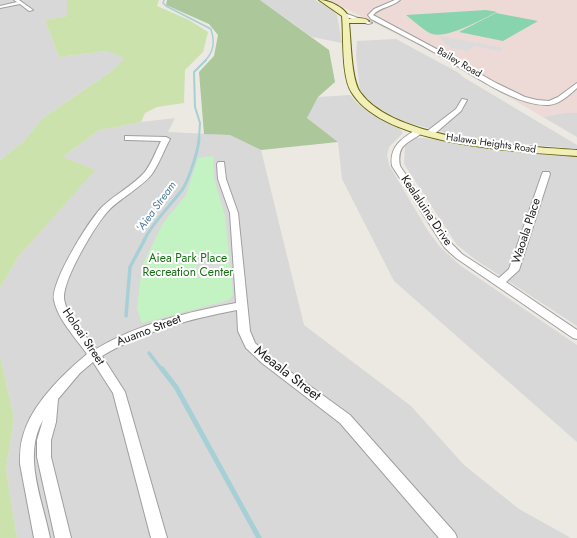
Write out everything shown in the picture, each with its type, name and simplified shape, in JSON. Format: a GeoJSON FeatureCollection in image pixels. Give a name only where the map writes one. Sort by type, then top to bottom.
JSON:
{"type":"FeatureCollection","features":[{"type":"Feature","properties":{"kind":"street"},"geometry":{"type":"LineString","coordinates":[[322,0],[336,8],[345,19],[366,20],[471,77]]}},
{"type":"Feature","properties":{"kind":"street","name":"Bailey Road"},"geometry":{"type":"LineString","coordinates":[[398,0],[392,4],[375,10],[370,15],[373,18],[441,53],[517,97],[532,102],[551,102],[558,100],[577,85]]}},
{"type":"Feature","properties":{"kind":"street"},"geometry":{"type":"LineString","coordinates":[[0,7],[18,1],[31,10]]}},
{"type":"Feature","properties":{"kind":"street","name":"Halawa Heights Road"},"geometry":{"type":"LineString","coordinates":[[345,19],[351,80],[356,94],[362,101],[378,113],[424,132],[480,144],[577,154]]}},
{"type":"Feature","properties":{"kind":"street"},"geometry":{"type":"LineString","coordinates":[[424,132],[459,110],[464,100]]}},
{"type":"Feature","properties":{"kind":"street","name":"Kealaluina Drive"},"geometry":{"type":"LineString","coordinates":[[424,132],[401,143],[395,151],[394,158],[396,166],[448,246],[459,256],[577,335]]}},
{"type":"Feature","properties":{"kind":"street","name":"Holoai Street"},"geometry":{"type":"LineString","coordinates":[[128,138],[166,139],[148,174],[106,208],[96,220],[75,255],[61,283],[59,298],[63,312],[119,392],[159,538]]}},
{"type":"Feature","properties":{"kind":"street","name":"Meaala Street"},"geometry":{"type":"LineString","coordinates":[[220,164],[222,179],[234,213],[244,331],[250,345],[266,360],[345,419],[445,537]]}},
{"type":"Feature","properties":{"kind":"street","name":"Waoala Place"},"geometry":{"type":"LineString","coordinates":[[499,282],[506,278],[514,270],[546,174]]}},
{"type":"Feature","properties":{"kind":"street","name":"Auamo Street"},"geometry":{"type":"LineString","coordinates":[[42,538],[27,461],[28,443],[33,424],[52,398],[77,369],[95,356],[134,335],[193,315],[241,306]]}},
{"type":"Feature","properties":{"kind":"street"},"geometry":{"type":"LineString","coordinates":[[52,398],[49,422],[44,440],[44,457],[63,538]]}},
{"type":"Feature","properties":{"kind":"shaded area"},"geometry":{"type":"Polygon","coordinates":[[[0,0],[67,0],[67,16],[45,20],[59,57],[106,51],[126,58],[112,71],[43,118],[22,143],[0,160],[0,0]]]}},
{"type":"Feature","properties":{"kind":"shaded area"},"geometry":{"type":"Polygon","coordinates":[[[260,0],[315,0],[331,9],[337,15],[342,43],[312,37],[260,0]]]}},
{"type":"Feature","properties":{"kind":"shaded area"},"geometry":{"type":"Polygon","coordinates":[[[329,0],[577,0],[577,113],[563,113],[543,117],[424,48],[329,0]]]}},
{"type":"Feature","properties":{"kind":"shaded area"},"geometry":{"type":"Polygon","coordinates":[[[439,37],[503,48],[499,51],[475,46],[467,51],[451,48],[439,37]]]}},
{"type":"Feature","properties":{"kind":"shaded area"},"geometry":{"type":"Polygon","coordinates":[[[396,39],[459,73],[463,77],[577,145],[577,149],[466,138],[405,122],[378,108],[360,91],[356,55],[357,41],[396,39]]]}},
{"type":"Feature","properties":{"kind":"shaded area"},"geometry":{"type":"Polygon","coordinates":[[[350,95],[357,103],[372,115],[399,128],[403,133],[389,147],[387,155],[389,165],[428,231],[440,247],[461,266],[577,345],[577,442],[394,281],[342,179],[338,142],[307,118],[318,97],[350,95]]]}},
{"type":"Feature","properties":{"kind":"shaded area"},"geometry":{"type":"Polygon","coordinates":[[[563,113],[577,113],[577,137],[543,117],[563,113]]]}},
{"type":"Feature","properties":{"kind":"shaded area"},"geometry":{"type":"Polygon","coordinates":[[[175,118],[168,132],[230,135],[261,150],[304,325],[411,406],[464,465],[519,509],[571,538],[17,538],[6,470],[14,417],[0,356],[0,288],[18,257],[94,170],[63,157],[99,130],[141,122],[175,118]]]}},
{"type":"Feature","properties":{"kind":"shaded area"},"geometry":{"type":"Polygon","coordinates":[[[416,138],[425,138],[495,150],[577,157],[577,326],[476,260],[457,245],[404,164],[405,146],[416,138]]]}},
{"type":"Feature","properties":{"kind":"shaded area"},"geometry":{"type":"Polygon","coordinates":[[[219,255],[222,276],[198,278],[196,258],[219,255]]]}},
{"type":"Feature","properties":{"kind":"green space"},"geometry":{"type":"Polygon","coordinates":[[[67,0],[159,0],[157,6],[189,20],[208,32],[203,52],[185,70],[184,103],[157,107],[145,113],[141,122],[99,130],[63,157],[95,170],[18,257],[0,288],[0,160],[22,143],[43,118],[112,71],[125,58],[106,51],[59,57],[45,20],[67,16],[67,0]]]}},
{"type":"Feature","properties":{"kind":"green space"},"geometry":{"type":"Polygon","coordinates":[[[167,0],[260,0],[329,50],[335,82],[318,97],[307,118],[338,142],[261,150],[230,135],[204,134],[199,72],[214,56],[218,35],[209,24],[166,5],[167,0]]]}},
{"type":"Feature","properties":{"kind":"green space"},"geometry":{"type":"Polygon","coordinates":[[[486,10],[497,12],[465,28],[439,35],[429,33],[406,15],[486,10]]]}},
{"type":"Feature","properties":{"kind":"green space"},"geometry":{"type":"Polygon","coordinates":[[[496,13],[538,21],[503,41],[459,32],[496,13]]]}},
{"type":"Feature","properties":{"kind":"green space","name":"Aiea Park Place Recreation Center"},"geometry":{"type":"Polygon","coordinates":[[[213,156],[214,178],[225,216],[233,294],[230,299],[222,302],[142,323],[137,309],[142,266],[163,223],[186,195],[198,158],[213,156]]]}},
{"type":"Feature","properties":{"kind":"green space"},"geometry":{"type":"Polygon","coordinates":[[[0,356],[14,417],[6,470],[17,538],[0,538],[0,356]]]}},
{"type":"Feature","properties":{"kind":"waterway","name":"ʻAiea Stream"},"geometry":{"type":"LineString","coordinates":[[164,0],[163,3],[166,6],[211,29],[213,46],[205,61]]}},
{"type":"Feature","properties":{"kind":"waterway","name":"ʻAiea Stream"},"geometry":{"type":"LineString","coordinates":[[199,139],[200,123],[195,107],[194,72],[205,61]]}},
{"type":"Feature","properties":{"kind":"waterway","name":"ʻAiea Stream"},"geometry":{"type":"LineString","coordinates":[[144,240],[157,220],[182,190],[190,173],[199,139]]}},
{"type":"Feature","properties":{"kind":"waterway","name":"ʻAiea Stream"},"geometry":{"type":"LineString","coordinates":[[126,316],[130,267],[145,239]]}},
{"type":"Feature","properties":{"kind":"waterway","name":"ʻAiea Stream"},"geometry":{"type":"LineString","coordinates":[[149,353],[162,370]]}},
{"type":"Feature","properties":{"kind":"waterway","name":"ʻAiea Stream"},"geometry":{"type":"LineString","coordinates":[[162,369],[176,387],[259,538]]}}]}
